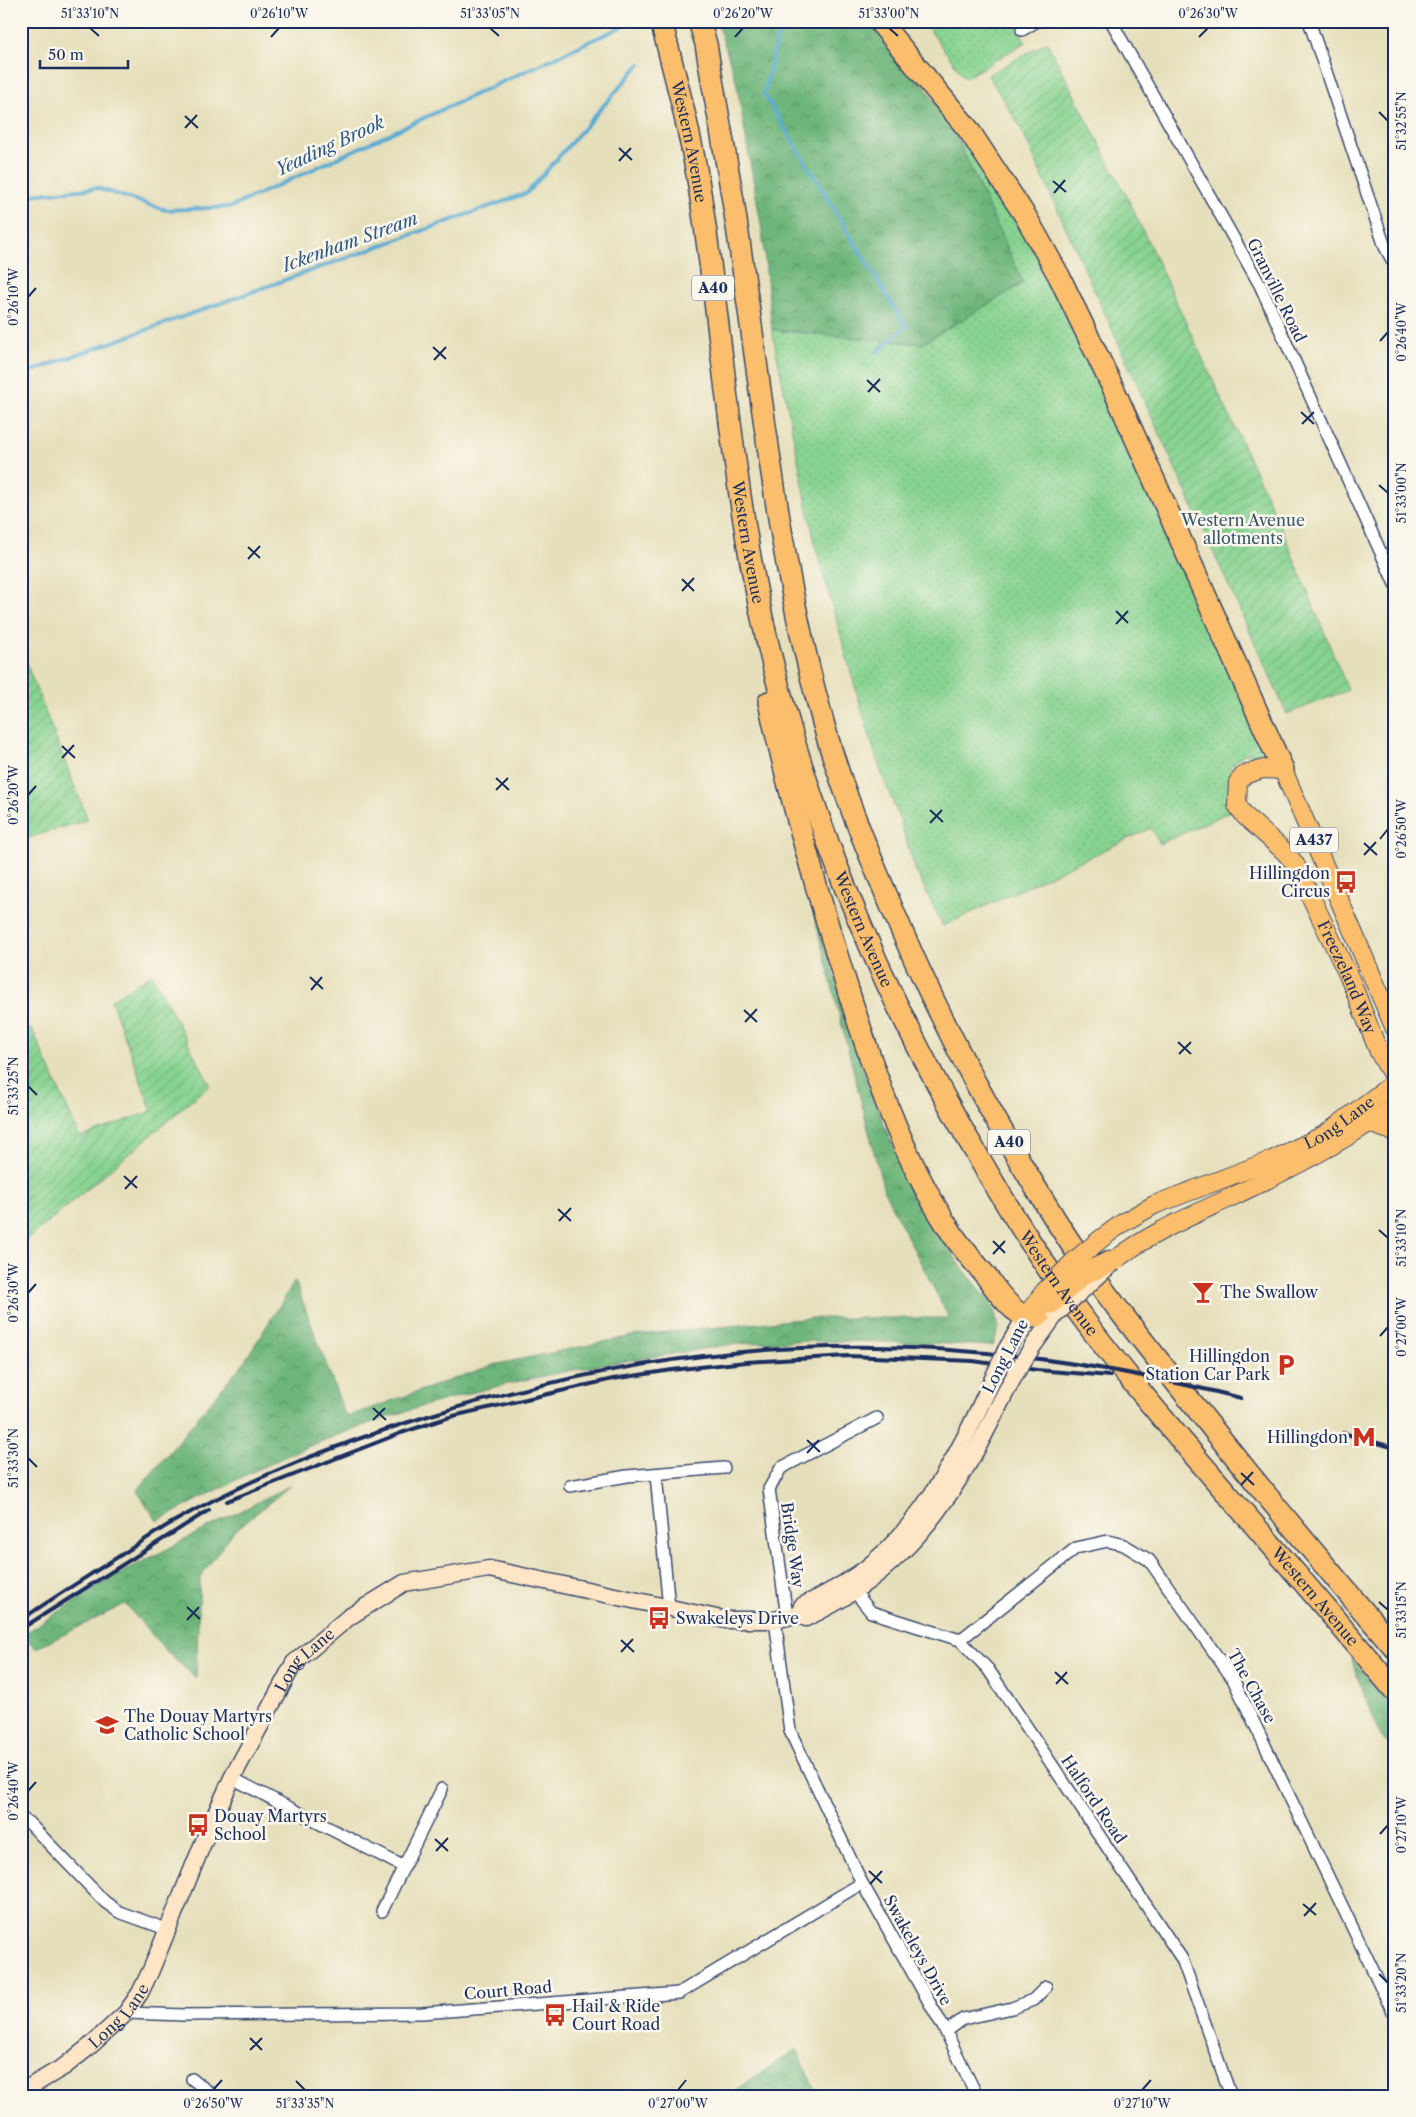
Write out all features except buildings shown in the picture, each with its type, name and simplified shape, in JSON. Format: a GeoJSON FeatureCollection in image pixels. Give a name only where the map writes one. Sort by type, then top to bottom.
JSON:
{"type":"FeatureCollection","features":[{"type":"Feature","properties":{"kind":"highway","name":"Western Avenue"},"geometry":{"type":"LineString","coordinates":[[661,21],[698,181],[737,480],[767,638],[786,715],[824,829],[871,948],[925,1062],[962,1129],[1033,1245],[1076,1309],[1172,1430],[1292,1568],[1395,1691]]}},
{"type":"Feature","properties":{"kind":"highway","name":"Western Avenue"},"geometry":{"type":"LineString","coordinates":[[699,21],[707,54],[740,244],[767,450],[783,550],[817,699],[858,830],[911,953],[974,1082],[1056,1222],[1126,1320],[1226,1446],[1301,1539],[1395,1648]]}},
{"type":"Feature","properties":{"kind":"highway"},"geometry":{"type":"LineString","coordinates":[[879,21],[968,129],[1026,217],[1059,276],[1114,390],[1283,770]]}},
{"type":"Feature","properties":{"kind":"highway"},"geometry":{"type":"LineString","coordinates":[[751,558],[755,631],[788,788],[816,886],[878,1082],[916,1172],[953,1235],[1008,1305],[1026,1316],[1038,1315],[1083,1274],[1115,1260]]}},
{"type":"Feature","properties":{"kind":"main road","name":"Freezeland Way"},"geometry":{"type":"LineString","coordinates":[[1393,1022],[1283,770],[1263,769],[1244,775],[1238,782],[1238,804],[1246,816],[1285,852],[1295,864],[1351,981],[1379,1052],[1395,1081]]}},
{"type":"Feature","properties":{"kind":"main road","name":"Long Lane"},"geometry":{"type":"LineString","coordinates":[[21,2092],[65,2066],[126,2013],[144,1985],[169,1930],[208,1831],[232,1778],[294,1663],[349,1617],[404,1583],[489,1569],[726,1620],[806,1618],[855,1592],[893,1562],[919,1535],[940,1508],[972,1457],[1014,1376],[1033,1346],[1050,1303],[1074,1261],[1124,1222],[1154,1205],[1272,1160],[1326,1134],[1395,1081]]}},
{"type":"Feature","properties":{"kind":"main road","name":"Long Lane"},"geometry":{"type":"LineString","coordinates":[[1115,1260],[1134,1246],[1332,1146],[1395,1105]]}},
{"type":"Feature","properties":{"kind":"main road"},"geometry":{"type":"LineString","coordinates":[[1369,1123],[1395,1132]]}},
{"type":"Feature","properties":{"kind":"main road","name":"Long Lane"},"geometry":{"type":"LineString","coordinates":[[787,1617],[863,1570],[883,1553],[912,1521],[944,1476],[959,1450],[1009,1344],[1026,1316]]}},
{"type":"Feature","properties":{"kind":"street"},"geometry":{"type":"LineString","coordinates":[[1022,30],[1036,21]]}},
{"type":"Feature","properties":{"kind":"street","name":"Granville Road"},"geometry":{"type":"LineString","coordinates":[[1111,21],[1260,285],[1395,584]]}},
{"type":"Feature","properties":{"kind":"street"},"geometry":{"type":"LineString","coordinates":[[1309,21],[1390,245],[1395,265]]}},
{"type":"Feature","properties":{"kind":"street","name":"Bridge Way"},"geometry":{"type":"LineString","coordinates":[[787,1617],[769,1489],[781,1468],[877,1418]]}},
{"type":"Feature","properties":{"kind":"street"},"geometry":{"type":"LineString","coordinates":[[570,1486],[627,1476],[724,1468]]}},
{"type":"Feature","properties":{"kind":"street"},"geometry":{"type":"LineString","coordinates":[[656,1475],[669,1608]]}},
{"type":"Feature","properties":{"kind":"street","name":"The Chase"},"geometry":{"type":"LineString","coordinates":[[960,1640],[1076,1548],[1108,1542],[1124,1545],[1149,1560],[1233,1679],[1395,2016]]}},
{"type":"Feature","properties":{"kind":"street","name":"Halford Road"},"geometry":{"type":"LineString","coordinates":[[855,1592],[871,1612],[960,1640],[988,1669],[1182,1959],[1231,2096]]}},
{"type":"Feature","properties":{"kind":"street","name":"Swakeleys Drive"},"geometry":{"type":"LineString","coordinates":[[787,1617],[790,1731],[862,1883],[946,2032],[977,2096]]}},
{"type":"Feature","properties":{"kind":"street"},"geometry":{"type":"LineString","coordinates":[[232,1778],[404,1867]]}},
{"type":"Feature","properties":{"kind":"street"},"geometry":{"type":"LineString","coordinates":[[382,1911],[442,1789]]}},
{"type":"Feature","properties":{"kind":"street"},"geometry":{"type":"LineString","coordinates":[[21,1818],[29,1823],[105,1902],[119,1912],[169,1930]]}},
{"type":"Feature","properties":{"kind":"street","name":"Court Road"},"geometry":{"type":"LineString","coordinates":[[126,2013],[422,2013],[679,1993],[862,1883]]}},
{"type":"Feature","properties":{"kind":"street"},"geometry":{"type":"LineString","coordinates":[[946,2032],[963,2019],[1012,2008],[1033,2000],[1046,1987]]}},
{"type":"Feature","properties":{"kind":"street"},"geometry":{"type":"LineString","coordinates":[[192,2079],[214,2096]]}},
{"type":"Feature","properties":{"kind":"green space"},"geometry":{"type":"Polygon","coordinates":[[[717,21],[871,21],[916,72],[956,136],[1023,283],[922,344],[772,330],[762,230],[736,81],[717,21]]]}},
{"type":"Feature","properties":{"kind":"green space"},"geometry":{"type":"Polygon","coordinates":[[[923,21],[1013,21],[1026,42],[965,78],[923,21]]]}},
{"type":"Feature","properties":{"kind":"green space","name":"Western Avenue allotments"},"geometry":{"type":"Polygon","coordinates":[[[1047,42],[1130,203],[1278,520],[1348,690],[1287,714],[1020,127],[988,75],[1047,42]]]}},
{"type":"Feature","properties":{"kind":"green space"},"geometry":{"type":"Polygon","coordinates":[[[956,136],[1000,190],[1051,281],[1269,753],[1244,754],[1232,765],[1228,776],[1231,811],[1160,844],[1151,828],[943,926],[916,871],[899,818],[881,772],[860,704],[815,544],[772,330],[922,344],[1023,283],[956,136]]]}},
{"type":"Feature","properties":{"kind":"green space"},"geometry":{"type":"Polygon","coordinates":[[[23,655],[88,820],[21,840],[21,656],[23,655]]]}},
{"type":"Feature","properties":{"kind":"green space"},"geometry":{"type":"Polygon","coordinates":[[[806,884],[868,1086],[906,1177],[958,1262],[993,1306],[999,1328],[993,1346],[810,1341],[749,1343],[614,1363],[524,1380],[435,1403],[348,1431],[268,1464],[157,1521],[137,1491],[244,1362],[295,1281],[346,1417],[493,1365],[637,1335],[812,1318],[949,1318],[884,1191],[806,884]]]}},
{"type":"Feature","properties":{"kind":"green space"},"geometry":{"type":"Polygon","coordinates":[[[152,974],[210,1085],[21,1245],[21,1032],[32,1029],[80,1137],[152,1111],[111,1000],[152,974]]]}},
{"type":"Feature","properties":{"kind":"green space"},"geometry":{"type":"Polygon","coordinates":[[[291,1485],[233,1532],[200,1577],[196,1678],[169,1654],[125,1604],[37,1648],[21,1636],[109,1579],[291,1485]]]}},
{"type":"Feature","properties":{"kind":"green space"},"geometry":{"type":"Polygon","coordinates":[[[1350,1657],[1395,1710],[1395,1749],[1382,1739],[1350,1657]]]}},
{"type":"Feature","properties":{"kind":"green space"},"geometry":{"type":"Polygon","coordinates":[[[797,2049],[817,2096],[726,2096],[797,2049]]]}},
{"type":"Feature","properties":{"kind":"waterway","name":"Yeading Brook"},"geometry":{"type":"LineString","coordinates":[[21,196],[97,188],[166,210],[231,207],[634,21]]}},
{"type":"Feature","properties":{"kind":"waterway"},"geometry":{"type":"LineString","coordinates":[[772,21],[779,31],[764,94],[906,327],[876,352]]}},
{"type":"Feature","properties":{"kind":"waterway","name":"Ickenham Stream"},"geometry":{"type":"LineString","coordinates":[[21,375],[527,193],[640,64]]}},
{"type":"Feature","properties":{"kind":"railway"},"geometry":{"type":"LineString","coordinates":[[21,1620],[173,1522],[203,1505],[266,1475],[330,1449],[395,1426],[519,1390],[612,1370],[659,1362],[754,1351],[801,1348],[912,1348],[967,1351],[1078,1365],[1133,1374],[1241,1398]]}},
{"type":"Feature","properties":{"kind":"railway"},"geometry":{"type":"LineString","coordinates":[[227,1501],[401,1433],[453,1416],[613,1379],[672,1370],[746,1362],[848,1356],[973,1361],[1037,1370],[1110,1376]]}},
{"type":"Feature","properties":{"kind":"railway"},"geometry":{"type":"LineString","coordinates":[[1343,1433],[1395,1448]]}},
{"type":"Feature","properties":{"kind":"railway"},"geometry":{"type":"LineString","coordinates":[[21,1629],[209,1510]]}},
{"type":"Feature","properties":{"kind":"place","name":"Hillingdon Circus"},"geometry":{"type":"Point","coordinates":[1346,882]}},
{"type":"Feature","properties":{"kind":"place","name":"The Swallow"},"geometry":{"type":"Point","coordinates":[1203,1292]}},
{"type":"Feature","properties":{"kind":"place","name":"Hillingdon Station Car Park"},"geometry":{"type":"Point","coordinates":[1286,1365]}},
{"type":"Feature","properties":{"kind":"place","name":"Hillingdon"},"geometry":{"type":"Point","coordinates":[1364,1437]}},
{"type":"Feature","properties":{"kind":"place","name":"Swakeleys Drive"},"geometry":{"type":"Point","coordinates":[659,1618]}},
{"type":"Feature","properties":{"kind":"place","name":"The Douay Martyrs Catholic School"},"geometry":{"type":"Point","coordinates":[107,1725]}},
{"type":"Feature","properties":{"kind":"place","name":"Douay Martyrs School"},"geometry":{"type":"Point","coordinates":[198,1825]}},
{"type":"Feature","properties":{"kind":"place","name":"Hail & Ride Court Road"},"geometry":{"type":"Point","coordinates":[555,2015]}}]}
